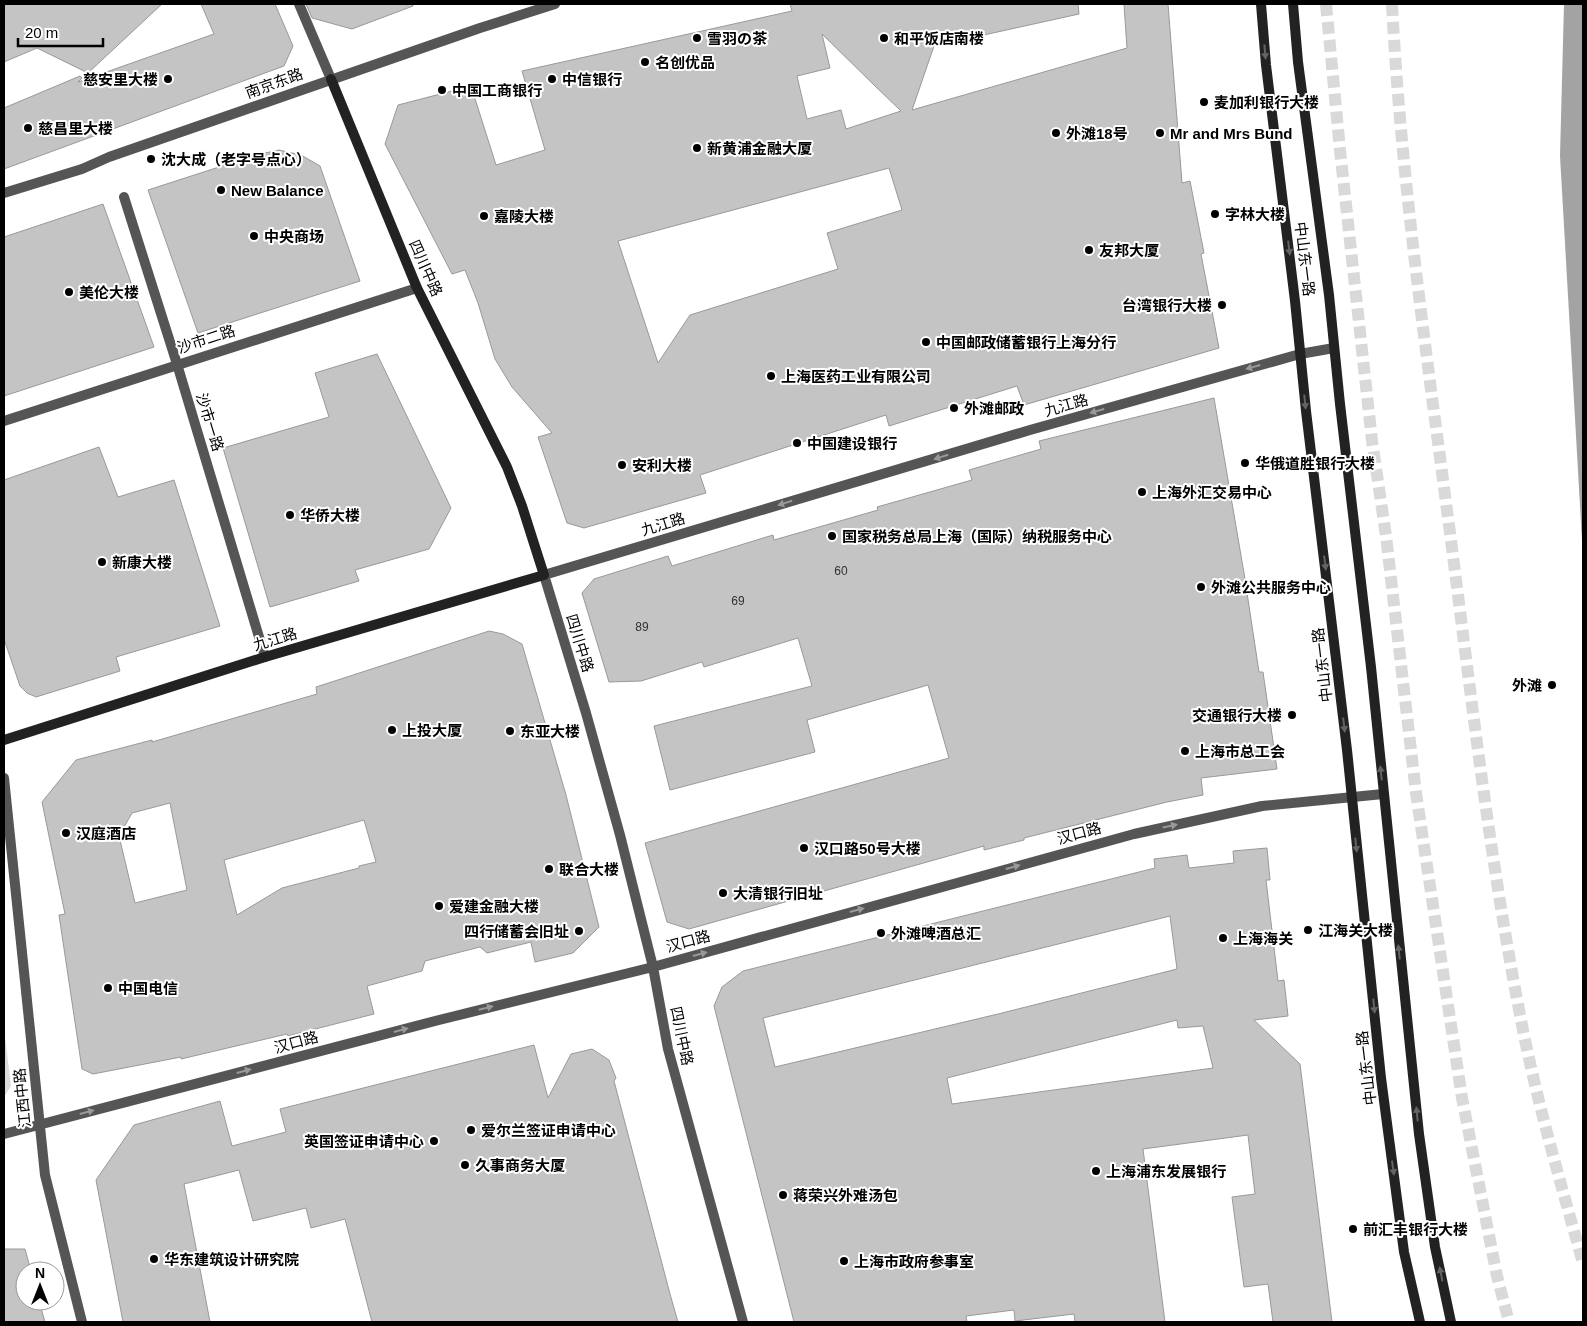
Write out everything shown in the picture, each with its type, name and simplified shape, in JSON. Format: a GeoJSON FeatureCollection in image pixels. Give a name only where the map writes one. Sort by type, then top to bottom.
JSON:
{"type":"FeatureCollection","features":[{"type":"Feature","properties":{"kind":"main road","name":"中山东一路"},"geometry":{"type":"LineString","coordinates":[[1260,4],[1351,796],[1382,1087],[1404,1252],[1420,1322]]}},
{"type":"Feature","properties":{"kind":"main road","name":"中山东一路"},"geometry":{"type":"LineString","coordinates":[[1293,4],[1298,62],[1329,295],[1371,667],[1419,1134],[1435,1247],[1451,1322]]}},
{"type":"Feature","properties":{"kind":"main road","name":"四川中路"},"geometry":{"type":"LineString","coordinates":[[330,79],[417,288],[507,468],[522,506],[544,575]]}},
{"type":"Feature","properties":{"kind":"main road","name":"九江路"},"geometry":{"type":"LineString","coordinates":[[4,740],[265,657],[544,575]]}},
{"type":"Feature","properties":{"kind":"street","name":"四川中路"},"geometry":{"type":"LineString","coordinates":[[299,4],[330,79]]}},
{"type":"Feature","properties":{"kind":"street","name":"南京东路"},"geometry":{"type":"LineString","coordinates":[[4,194],[82,169],[110,157],[330,79],[555,4]]}},
{"type":"Feature","properties":{"kind":"street","name":"沙市一路"},"geometry":{"type":"LineString","coordinates":[[124,197],[177,364],[265,657]]}},
{"type":"Feature","properties":{"kind":"street","name":"沙市二路"},"geometry":{"type":"LineString","coordinates":[[4,421],[417,288]]}},
{"type":"Feature","properties":{"kind":"street","name":"九江路"},"geometry":{"type":"LineString","coordinates":[[544,575],[1020,433],[1300,354],[1334,348]]}},
{"type":"Feature","properties":{"kind":"street","name":"四川中路"},"geometry":{"type":"LineString","coordinates":[[544,575],[620,835],[653,966],[668,1049],[743,1322]]}},
{"type":"Feature","properties":{"kind":"street","name":"江西中路"},"geometry":{"type":"LineString","coordinates":[[4,778],[45,1175],[82,1322]]}},
{"type":"Feature","properties":{"kind":"street","name":"汉口路"},"geometry":{"type":"LineString","coordinates":[[4,1134],[653,966],[1134,834],[1262,806],[1383,794]]}},
{"type":"Feature","properties":{"kind":"shaded area"},"geometry":{"type":"Polygon","coordinates":[[[1564,4],[1583,4],[1583,558],[1560,156],[1564,4]]]}},
{"type":"Feature","properties":{"kind":"shaded area"},"geometry":{"type":"Polygon","coordinates":[[[4,1029],[11,1086],[4,1097],[4,1029]]]}},
{"type":"Feature","properties":{"kind":"building"},"geometry":{"type":"Polygon","coordinates":[[[4,4],[162,4],[88,73],[37,48],[4,62],[4,4]]]}},
{"type":"Feature","properties":{"kind":"building","name":"慈安里大楼"},"geometry":{"type":"Polygon","coordinates":[[[201,4],[275,4],[293,46],[284,66],[4,169],[4,108],[80,76],[82,78],[78,82],[214,34],[201,4]]]}},
{"type":"Feature","properties":{"kind":"building"},"geometry":{"type":"Polygon","coordinates":[[[306,4],[413,4],[413,6],[352,29],[312,18],[306,4]]]}},
{"type":"Feature","properties":{"kind":"building"},"geometry":{"type":"Polygon","coordinates":[[[790,4],[1078,4],[1079,14],[934,46],[912,110],[1127,48],[1124,4],[1168,4],[1182,183],[1190,181],[1204,253],[1201,254],[1219,348],[1024,405],[1017,386],[889,426],[886,415],[700,475],[706,493],[584,528],[567,523],[538,437],[552,433],[512,387],[495,359],[478,303],[465,270],[452,274],[385,144],[398,105],[471,86],[496,165],[545,150],[522,71],[792,11],[790,4]],[[822,34],[830,68],[797,76],[807,119],[841,110],[846,129],[901,111],[874,85],[822,34]],[[889,168],[618,241],[658,363],[690,315],[838,269],[827,233],[902,210],[889,168]]]}},
{"type":"Feature","properties":{"kind":"building","name":"中央商场"},"geometry":{"type":"Polygon","coordinates":[[[279,150],[301,155],[320,166],[360,281],[198,333],[148,190],[256,155],[279,150]]]}},
{"type":"Feature","properties":{"kind":"building","name":"美伦大楼"},"geometry":{"type":"Polygon","coordinates":[[[103,204],[154,347],[4,396],[4,237],[103,204]]]}},
{"type":"Feature","properties":{"kind":"building"},"geometry":{"type":"Polygon","coordinates":[[[377,354],[451,508],[429,549],[355,570],[359,581],[270,607],[223,448],[329,417],[315,373],[377,354]]]}},
{"type":"Feature","properties":{"kind":"building"},"geometry":{"type":"Polygon","coordinates":[[[1214,398],[1259,672],[1263,672],[1277,769],[1201,778],[1203,795],[1167,802],[984,850],[984,846],[689,929],[667,922],[645,843],[949,758],[928,685],[807,720],[815,752],[670,790],[654,726],[812,686],[798,638],[704,667],[702,662],[641,681],[609,682],[582,593],[594,579],[668,556],[672,566],[773,535],[774,540],[878,510],[877,507],[972,480],[969,470],[1041,449],[1039,441],[1214,398]]]}},
{"type":"Feature","properties":{"kind":"building","name":"新康大楼"},"geometry":{"type":"Polygon","coordinates":[[[99,447],[118,497],[174,480],[220,626],[116,657],[120,671],[36,697],[27,693],[20,686],[4,639],[4,480],[99,447]]]}},
{"type":"Feature","properties":{"kind":"building"},"geometry":{"type":"Polygon","coordinates":[[[489,631],[503,634],[522,644],[566,795],[599,927],[573,953],[535,962],[531,942],[487,953],[480,947],[425,961],[422,971],[367,986],[374,1014],[288,1036],[287,1034],[181,1059],[181,1057],[93,1074],[82,1069],[59,915],[65,914],[42,802],[76,760],[152,740],[152,742],[317,694],[316,687],[489,631]],[[170,803],[132,813],[119,836],[135,903],[187,890],[170,803]],[[364,820],[224,860],[237,915],[282,888],[376,862],[364,820]]]}},
{"type":"Feature","properties":{"kind":"building"},"geometry":{"type":"Polygon","coordinates":[[[1267,848],[1270,880],[1266,880],[1278,981],[1284,980],[1288,1016],[1254,1020],[1300,1064],[1332,1322],[1273,1322],[1268,1284],[1244,1287],[1232,1197],[1255,1194],[1248,1135],[1143,1149],[1165,1322],[1075,1322],[1074,1314],[1015,1321],[1014,1310],[966,1316],[967,1322],[794,1322],[714,1006],[722,987],[743,971],[1155,868],[1154,859],[1187,855],[1189,868],[1234,863],[1233,851],[1267,848]],[[1170,916],[763,1018],[775,1067],[1177,969],[1170,916]],[[1177,1020],[947,1078],[952,1104],[1213,1068],[1203,1026],[1178,1028],[1177,1020]]]}},
{"type":"Feature","properties":{"kind":"building","name":"久事商务大厦"},"geometry":{"type":"Polygon","coordinates":[[[534,1045],[548,1098],[571,1054],[592,1049],[609,1060],[616,1078],[614,1081],[678,1322],[372,1322],[345,1219],[311,1228],[306,1208],[253,1221],[239,1170],[184,1184],[210,1322],[123,1322],[96,1180],[134,1125],[220,1101],[232,1146],[286,1132],[280,1109],[534,1045]]]}},
{"type":"Feature","properties":{"kind":"building"},"geometry":{"type":"Polygon","coordinates":[[[4,1249],[25,1249],[28,1261],[15,1261],[15,1311],[42,1311],[45,1322],[4,1322],[4,1249]]]}},
{"type":"Feature","properties":{"kind":"tunnel"},"geometry":{"type":"LineString","coordinates":[[1326,4],[1372,441],[1386,536],[1416,793],[1462,1098],[1497,1276],[1509,1322]]}},
{"type":"Feature","properties":{"kind":"tunnel"},"geometry":{"type":"LineString","coordinates":[[1392,4],[1408,203],[1473,714],[1499,895],[1533,1078],[1583,1263]]}},
{"type":"Feature","properties":{"kind":"place","name":"雪羽の茶"},"geometry":{"type":"Point","coordinates":[697,38]}},
{"type":"Feature","properties":{"kind":"place","name":"和平饭店南楼"},"geometry":{"type":"Point","coordinates":[884,38]}},
{"type":"Feature","properties":{"kind":"place","name":"名创优品"},"geometry":{"type":"Point","coordinates":[645,62]}},
{"type":"Feature","properties":{"kind":"place","name":"慈安里大楼"},"geometry":{"type":"Point","coordinates":[168,79]}},
{"type":"Feature","properties":{"kind":"place","name":"中信银行"},"geometry":{"type":"Point","coordinates":[552,79]}},
{"type":"Feature","properties":{"kind":"place","name":"中国工商银行"},"geometry":{"type":"Point","coordinates":[442,90]}},
{"type":"Feature","properties":{"kind":"place","name":"麦加利银行大楼"},"geometry":{"type":"Point","coordinates":[1204,102]}},
{"type":"Feature","properties":{"kind":"place","name":"慈昌里大楼"},"geometry":{"type":"Point","coordinates":[28,128]}},
{"type":"Feature","properties":{"kind":"place","name":"外滩18号"},"geometry":{"type":"Point","coordinates":[1056,133]}},
{"type":"Feature","properties":{"kind":"place","name":"Mr and Mrs Bund"},"geometry":{"type":"Point","coordinates":[1160,133]}},
{"type":"Feature","properties":{"kind":"place","name":"新黄浦金融大厦"},"geometry":{"type":"Point","coordinates":[697,148]}},
{"type":"Feature","properties":{"kind":"place","name":"沈大成（老字号点心）"},"geometry":{"type":"Point","coordinates":[151,159]}},
{"type":"Feature","properties":{"kind":"place","name":"New Balance"},"geometry":{"type":"Point","coordinates":[221,190]}},
{"type":"Feature","properties":{"kind":"place","name":"字林大楼"},"geometry":{"type":"Point","coordinates":[1215,214]}},
{"type":"Feature","properties":{"kind":"place","name":"嘉陵大楼"},"geometry":{"type":"Point","coordinates":[484,216]}},
{"type":"Feature","properties":{"kind":"place","name":"中央商场"},"geometry":{"type":"Point","coordinates":[254,236]}},
{"type":"Feature","properties":{"kind":"place","name":"友邦大厦"},"geometry":{"type":"Point","coordinates":[1089,250]}},
{"type":"Feature","properties":{"kind":"place","name":"美伦大楼"},"geometry":{"type":"Point","coordinates":[69,292]}},
{"type":"Feature","properties":{"kind":"place","name":"台湾银行大楼"},"geometry":{"type":"Point","coordinates":[1222,305]}},
{"type":"Feature","properties":{"kind":"place","name":"中国邮政储蓄银行上海分行"},"geometry":{"type":"Point","coordinates":[926,342]}},
{"type":"Feature","properties":{"kind":"place","name":"上海医药工业有限公司"},"geometry":{"type":"Point","coordinates":[771,376]}},
{"type":"Feature","properties":{"kind":"place","name":"外滩邮政"},"geometry":{"type":"Point","coordinates":[954,408]}},
{"type":"Feature","properties":{"kind":"place","name":"中国建设银行"},"geometry":{"type":"Point","coordinates":[797,443]}},
{"type":"Feature","properties":{"kind":"place","name":"华俄道胜银行大楼"},"geometry":{"type":"Point","coordinates":[1245,463]}},
{"type":"Feature","properties":{"kind":"place","name":"安利大楼"},"geometry":{"type":"Point","coordinates":[622,465]}},
{"type":"Feature","properties":{"kind":"place","name":"上海外汇交易中心"},"geometry":{"type":"Point","coordinates":[1142,492]}},
{"type":"Feature","properties":{"kind":"place","name":"华侨大楼"},"geometry":{"type":"Point","coordinates":[290,515]}},
{"type":"Feature","properties":{"kind":"place","name":"国家税务总局上海（国际）纳税服务中心"},"geometry":{"type":"Point","coordinates":[832,536]}},
{"type":"Feature","properties":{"kind":"place","name":"新康大楼"},"geometry":{"type":"Point","coordinates":[102,562]}},
{"type":"Feature","properties":{"kind":"place","name":"外滩公共服务中心"},"geometry":{"type":"Point","coordinates":[1201,587]}},
{"type":"Feature","properties":{"kind":"place","name":"外滩"},"geometry":{"type":"Point","coordinates":[1552,685]}},
{"type":"Feature","properties":{"kind":"place","name":"交通银行大楼"},"geometry":{"type":"Point","coordinates":[1292,715]}},
{"type":"Feature","properties":{"kind":"place","name":"上投大厦"},"geometry":{"type":"Point","coordinates":[392,730]}},
{"type":"Feature","properties":{"kind":"place","name":"东亚大楼"},"geometry":{"type":"Point","coordinates":[510,731]}},
{"type":"Feature","properties":{"kind":"place","name":"上海市总工会"},"geometry":{"type":"Point","coordinates":[1185,751]}},
{"type":"Feature","properties":{"kind":"place","name":"汉庭酒店"},"geometry":{"type":"Point","coordinates":[66,833]}},
{"type":"Feature","properties":{"kind":"place","name":"汉口路50号大楼"},"geometry":{"type":"Point","coordinates":[804,848]}},
{"type":"Feature","properties":{"kind":"place","name":"联合大楼"},"geometry":{"type":"Point","coordinates":[549,869]}},
{"type":"Feature","properties":{"kind":"place","name":"大清银行旧址"},"geometry":{"type":"Point","coordinates":[723,893]}},
{"type":"Feature","properties":{"kind":"place","name":"爱建金融大楼"},"geometry":{"type":"Point","coordinates":[439,906]}},
{"type":"Feature","properties":{"kind":"place","name":"江海关大楼"},"geometry":{"type":"Point","coordinates":[1308,930]}},
{"type":"Feature","properties":{"kind":"place","name":"四行储蓄会旧址"},"geometry":{"type":"Point","coordinates":[579,931]}},
{"type":"Feature","properties":{"kind":"place","name":"外滩啤酒总汇"},"geometry":{"type":"Point","coordinates":[881,933]}},
{"type":"Feature","properties":{"kind":"place","name":"上海海关"},"geometry":{"type":"Point","coordinates":[1223,938]}},
{"type":"Feature","properties":{"kind":"place","name":"中国电信"},"geometry":{"type":"Point","coordinates":[108,988]}},
{"type":"Feature","properties":{"kind":"place","name":"爱尔兰签证申请中心"},"geometry":{"type":"Point","coordinates":[471,1130]}},
{"type":"Feature","properties":{"kind":"place","name":"英国签证申请中心"},"geometry":{"type":"Point","coordinates":[434,1141]}},
{"type":"Feature","properties":{"kind":"place","name":"久事商务大厦"},"geometry":{"type":"Point","coordinates":[465,1165]}},
{"type":"Feature","properties":{"kind":"place","name":"上海浦东发展银行"},"geometry":{"type":"Point","coordinates":[1096,1171]}},
{"type":"Feature","properties":{"kind":"place","name":"蒋荣兴外难汤包"},"geometry":{"type":"Point","coordinates":[783,1195]}},
{"type":"Feature","properties":{"kind":"place","name":"前汇丰银行大楼"},"geometry":{"type":"Point","coordinates":[1353,1229]}},
{"type":"Feature","properties":{"kind":"place","name":"华东建筑设计研究院"},"geometry":{"type":"Point","coordinates":[154,1259]}},
{"type":"Feature","properties":{"kind":"place","name":"上海市政府参事室"},"geometry":{"type":"Point","coordinates":[844,1261]}}]}
